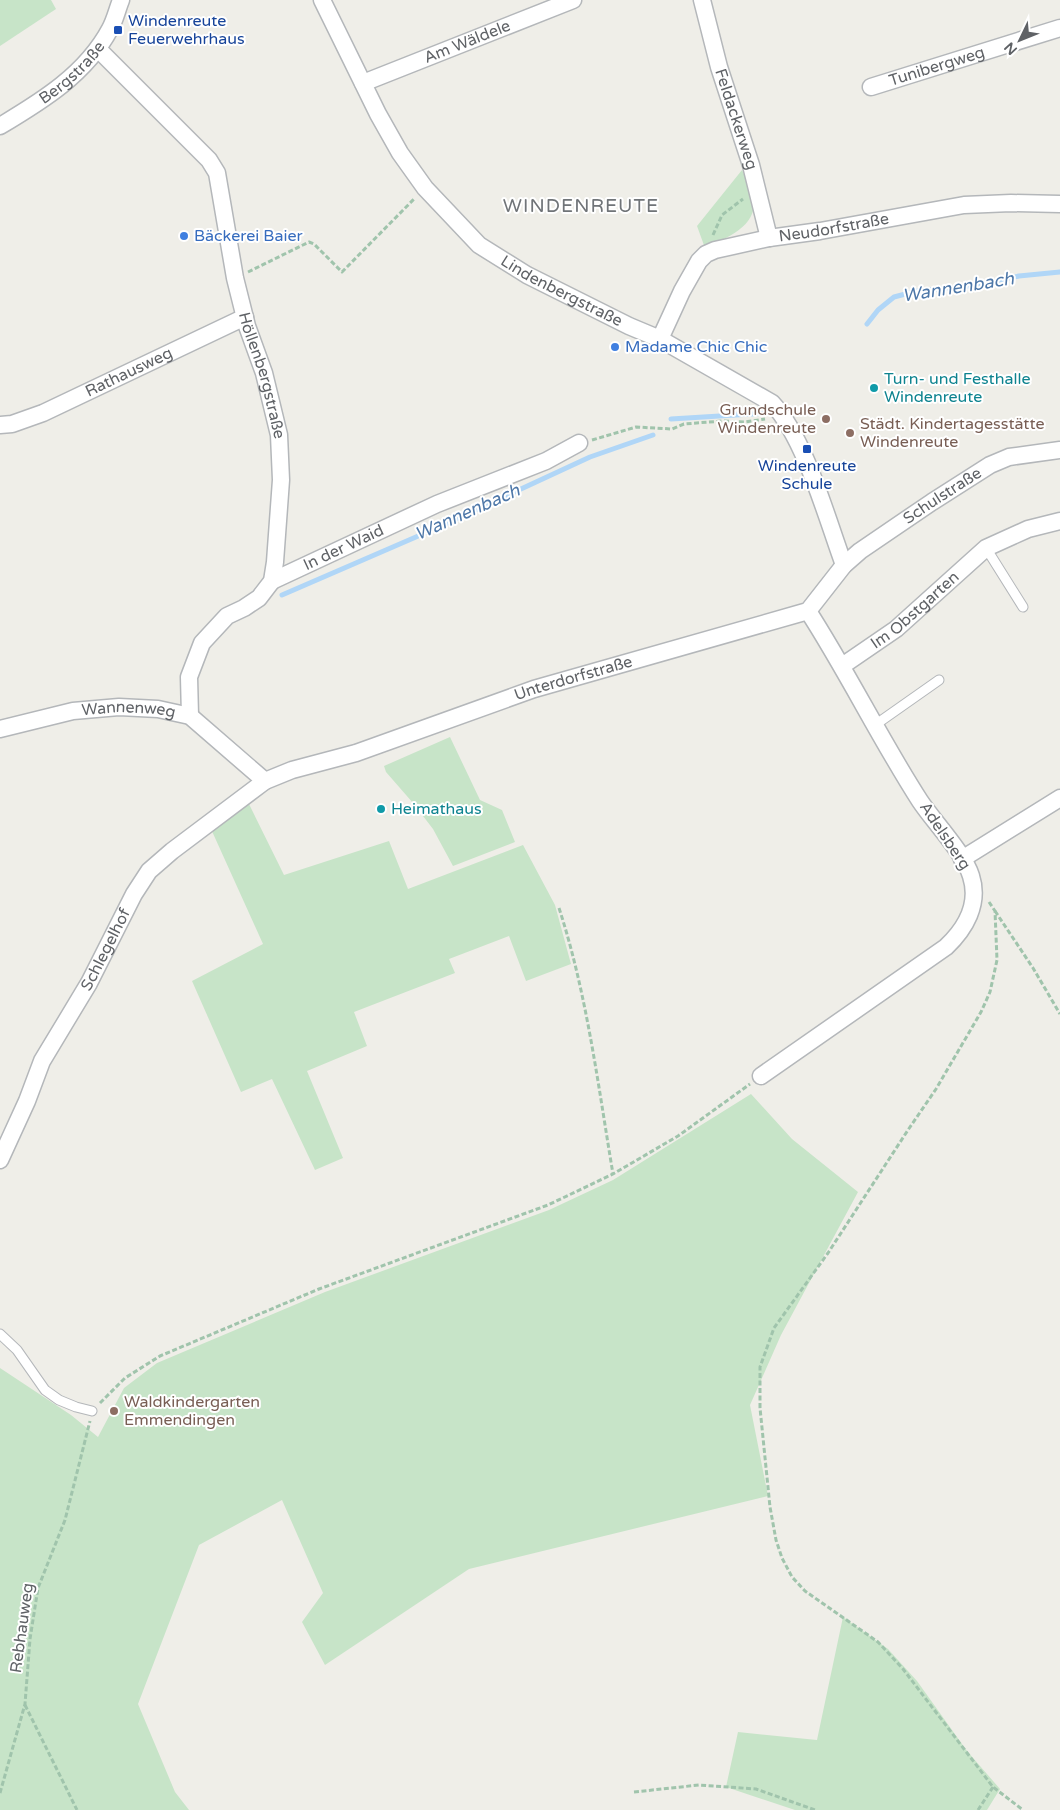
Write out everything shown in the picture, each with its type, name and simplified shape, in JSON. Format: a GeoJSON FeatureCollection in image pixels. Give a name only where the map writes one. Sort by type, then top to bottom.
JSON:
{"type":"FeatureCollection","features":[{"type":"Feature","properties":{"kind":"street","name":"Bergstraße"},"geometry":{"type":"LineString","coordinates":[[0,126],[42,101],[80,69],[98,49],[111,28],[121,0]]}},
{"type":"Feature","properties":{"kind":"street","name":"Lindenbergstraße"},"geometry":{"type":"LineString","coordinates":[[322,0],[400,153],[425,188],[479,246],[527,275],[629,326],[660,339],[772,403],[781,413],[801,451],[844,566]]}},
{"type":"Feature","properties":{"kind":"street","name":"Am Wäldele"},"geometry":{"type":"LineString","coordinates":[[363,83],[573,0]]}},
{"type":"Feature","properties":{"kind":"street","name":"Feldackerweg"},"geometry":{"type":"LineString","coordinates":[[702,0],[719,67],[751,165],[769,238]]}},
{"type":"Feature","properties":{"kind":"street","name":"Tunibergweg"},"geometry":{"type":"LineString","coordinates":[[871,87],[1060,28]]}},
{"type":"Feature","properties":{"kind":"street","name":"Höllenbergstraße"},"geometry":{"type":"LineString","coordinates":[[98,49],[209,160],[217,172],[235,278],[245,317],[264,373],[279,435],[281,480],[272,581]]}},
{"type":"Feature","properties":{"kind":"street","name":"Neudorfstraße"},"geometry":{"type":"LineString","coordinates":[[660,339],[682,291],[700,261],[706,254],[715,250],[769,238],[820,231],[964,205],[1010,203],[1060,204]]}},
{"type":"Feature","properties":{"kind":"street","name":"Rathausweg"},"geometry":{"type":"LineString","coordinates":[[4,428],[43,413],[245,317]]}},
{"type":"Feature","properties":{"kind":"street","name":"In der Waid"},"geometry":{"type":"LineString","coordinates":[[272,581],[437,504],[546,461],[579,443]]}},
{"type":"Feature","properties":{"kind":"street","name":"Schulstraße"},"geometry":{"type":"LineString","coordinates":[[844,566],[860,551],[990,464],[1009,457],[1060,450]]}},
{"type":"Feature","properties":{"kind":"street","name":"Im Obstgarten"},"geometry":{"type":"LineString","coordinates":[[842,666],[896,629],[986,548],[1028,529],[1060,521]]}},
{"type":"Feature","properties":{"kind":"street"},"geometry":{"type":"LineString","coordinates":[[808,611],[844,566]]}},
{"type":"Feature","properties":{"kind":"street"},"geometry":{"type":"LineString","coordinates":[[190,716],[189,677],[202,643],[226,616],[244,608],[259,598],[272,581]]}},
{"type":"Feature","properties":{"kind":"street","name":"Adelsberg"},"geometry":{"type":"LineString","coordinates":[[761,1076],[891,984],[934,956],[959,934],[969,918],[974,900],[972,877],[921,802],[808,611]]}},
{"type":"Feature","properties":{"kind":"street","name":"Unterdorfstraße"},"geometry":{"type":"LineString","coordinates":[[265,781],[292,770],[356,753],[534,689],[808,611]]}},
{"type":"Feature","properties":{"kind":"street","name":"Wannenweg"},"geometry":{"type":"LineString","coordinates":[[0,729],[72,711],[119,707],[158,709],[190,716],[265,781]]}},
{"type":"Feature","properties":{"kind":"street","name":"Schlegelhof"},"geometry":{"type":"LineString","coordinates":[[0,1160],[27,1101],[42,1061],[89,983],[134,894],[149,872],[172,851],[265,781]]}},
{"type":"Feature","properties":{"kind":"street"},"geometry":{"type":"LineString","coordinates":[[962,860],[1060,798]]}},
{"type":"Feature","properties":{"kind":"lane"},"geometry":{"type":"LineString","coordinates":[[986,548],[1023,607]]}},
{"type":"Feature","properties":{"kind":"lane"},"geometry":{"type":"LineString","coordinates":[[875,725],[939,680]]}},
{"type":"Feature","properties":{"kind":"lane"},"geometry":{"type":"LineString","coordinates":[[0,1334],[17,1350],[45,1390],[59,1400],[92,1411]]}},
{"type":"Feature","properties":{"kind":"path"},"geometry":{"type":"LineString","coordinates":[[235,278],[309,242],[314,244],[342,272],[425,188]]}},
{"type":"Feature","properties":{"kind":"path"},"geometry":{"type":"LineString","coordinates":[[715,250],[712,238],[722,215],[758,191]]}},
{"type":"Feature","properties":{"kind":"path"},"geometry":{"type":"LineString","coordinates":[[579,443],[636,427],[672,429],[684,424],[763,420],[781,413]]}},
{"type":"Feature","properties":{"kind":"path"},"geometry":{"type":"LineString","coordinates":[[972,877],[1033,968],[1060,1014]]}},
{"type":"Feature","properties":{"kind":"path"},"geometry":{"type":"LineString","coordinates":[[559,908],[568,935],[587,1016],[613,1174]]}},
{"type":"Feature","properties":{"kind":"path"},"geometry":{"type":"LineString","coordinates":[[995,911],[997,960],[990,992],[981,1012],[936,1089],[844,1230],[774,1328],[760,1367],[760,1400],[770,1507],[776,1540],[782,1558],[792,1577],[805,1591],[878,1642],[903,1668],[993,1786],[1023,1810]]}},
{"type":"Feature","properties":{"kind":"path"},"geometry":{"type":"LineString","coordinates":[[92,1411],[125,1378],[160,1356],[319,1289],[548,1205],[613,1174],[678,1136],[761,1076]]}},
{"type":"Feature","properties":{"kind":"path","name":"Rebhauweg"},"geometry":{"type":"LineString","coordinates":[[0,1793],[25,1704],[30,1639],[38,1588],[65,1520],[92,1411]]}},
{"type":"Feature","properties":{"kind":"path"},"geometry":{"type":"LineString","coordinates":[[25,1704],[39,1736],[77,1810]]}},
{"type":"Feature","properties":{"kind":"path"},"geometry":{"type":"LineString","coordinates":[[634,1792],[699,1785],[756,1789],[815,1810]]}},
{"type":"Feature","properties":{"kind":"path"},"geometry":{"type":"LineString","coordinates":[[978,1810],[993,1786]]}},
{"type":"Feature","properties":{"kind":"green space"},"geometry":{"type":"Polygon","coordinates":[[[0,0],[51,0],[56,9],[0,46],[0,0]]]}},
{"type":"Feature","properties":{"kind":"green space"},"geometry":{"type":"Polygon","coordinates":[[[742,170],[754,199],[754,209],[751,217],[731,235],[705,248],[697,226],[742,170]]]}},
{"type":"Feature","properties":{"kind":"green space"},"geometry":{"type":"Polygon","coordinates":[[[450,737],[480,800],[502,810],[515,842],[453,866],[433,829],[386,772],[384,766],[450,737]]]}},
{"type":"Feature","properties":{"kind":"green space"},"geometry":{"type":"Polygon","coordinates":[[[248,802],[284,875],[389,841],[408,889],[523,845],[555,905],[571,964],[526,981],[509,936],[449,959],[455,973],[354,1012],[367,1046],[307,1071],[343,1158],[315,1170],[272,1079],[241,1092],[192,981],[263,944],[211,829],[248,802]]]}},
{"type":"Feature","properties":{"kind":"green space"},"geometry":{"type":"Polygon","coordinates":[[[751,1094],[792,1139],[858,1192],[781,1335],[750,1405],[768,1496],[469,1569],[325,1665],[302,1622],[323,1593],[282,1500],[199,1545],[138,1704],[175,1792],[189,1810],[0,1810],[0,1368],[71,1415],[98,1437],[124,1388],[157,1363],[325,1292],[549,1210],[613,1180],[751,1094]]]}},
{"type":"Feature","properties":{"kind":"green space"},"geometry":{"type":"Polygon","coordinates":[[[843,1617],[888,1649],[917,1681],[967,1751],[1000,1789],[987,1810],[795,1810],[726,1787],[738,1732],[817,1740],[843,1617]]]}},
{"type":"Feature","properties":{"kind":"waterway","name":"Wannenbach"},"geometry":{"type":"LineString","coordinates":[[867,324],[878,310],[894,297],[917,291],[969,286],[1019,276],[1060,272]]}},
{"type":"Feature","properties":{"kind":"waterway","name":"Wannenbach"},"geometry":{"type":"LineString","coordinates":[[671,419],[769,413]]}},
{"type":"Feature","properties":{"kind":"waterway","name":"Wannenbach"},"geometry":{"type":"LineString","coordinates":[[282,595],[439,527],[590,457],[653,435]]}},
{"type":"Feature","properties":{"kind":"place","name":"Windenreute Feuerwehrhaus"},"geometry":{"type":"Point","coordinates":[118,30]}},
{"type":"Feature","properties":{"kind":"place","name":"Bäckerei Baier"},"geometry":{"type":"Point","coordinates":[184,236]}},
{"type":"Feature","properties":{"kind":"place","name":"Madame Chic Chic"},"geometry":{"type":"Point","coordinates":[615,347]}},
{"type":"Feature","properties":{"kind":"place","name":"Turn- und Festhalle Windenreute"},"geometry":{"type":"Point","coordinates":[874,388]}},
{"type":"Feature","properties":{"kind":"place","name":"Grundschule Windenreute"},"geometry":{"type":"Point","coordinates":[826,419]}},
{"type":"Feature","properties":{"kind":"place","name":"Städt. Kindertagesstätte Windenreute"},"geometry":{"type":"Point","coordinates":[850,433]}},
{"type":"Feature","properties":{"kind":"place","name":"Windenreute Schule"},"geometry":{"type":"Point","coordinates":[807,449]}},
{"type":"Feature","properties":{"kind":"place","name":"Heimathaus"},"geometry":{"type":"Point","coordinates":[381,809]}},
{"type":"Feature","properties":{"kind":"place","name":"Waldkindergarten Emmendingen"},"geometry":{"type":"Point","coordinates":[114,1411]}},
{"type":"Feature","properties":{"kind":"district","name":"WINDENREUTE"},"geometry":{"type":"Point","coordinates":[581,206]}}]}
